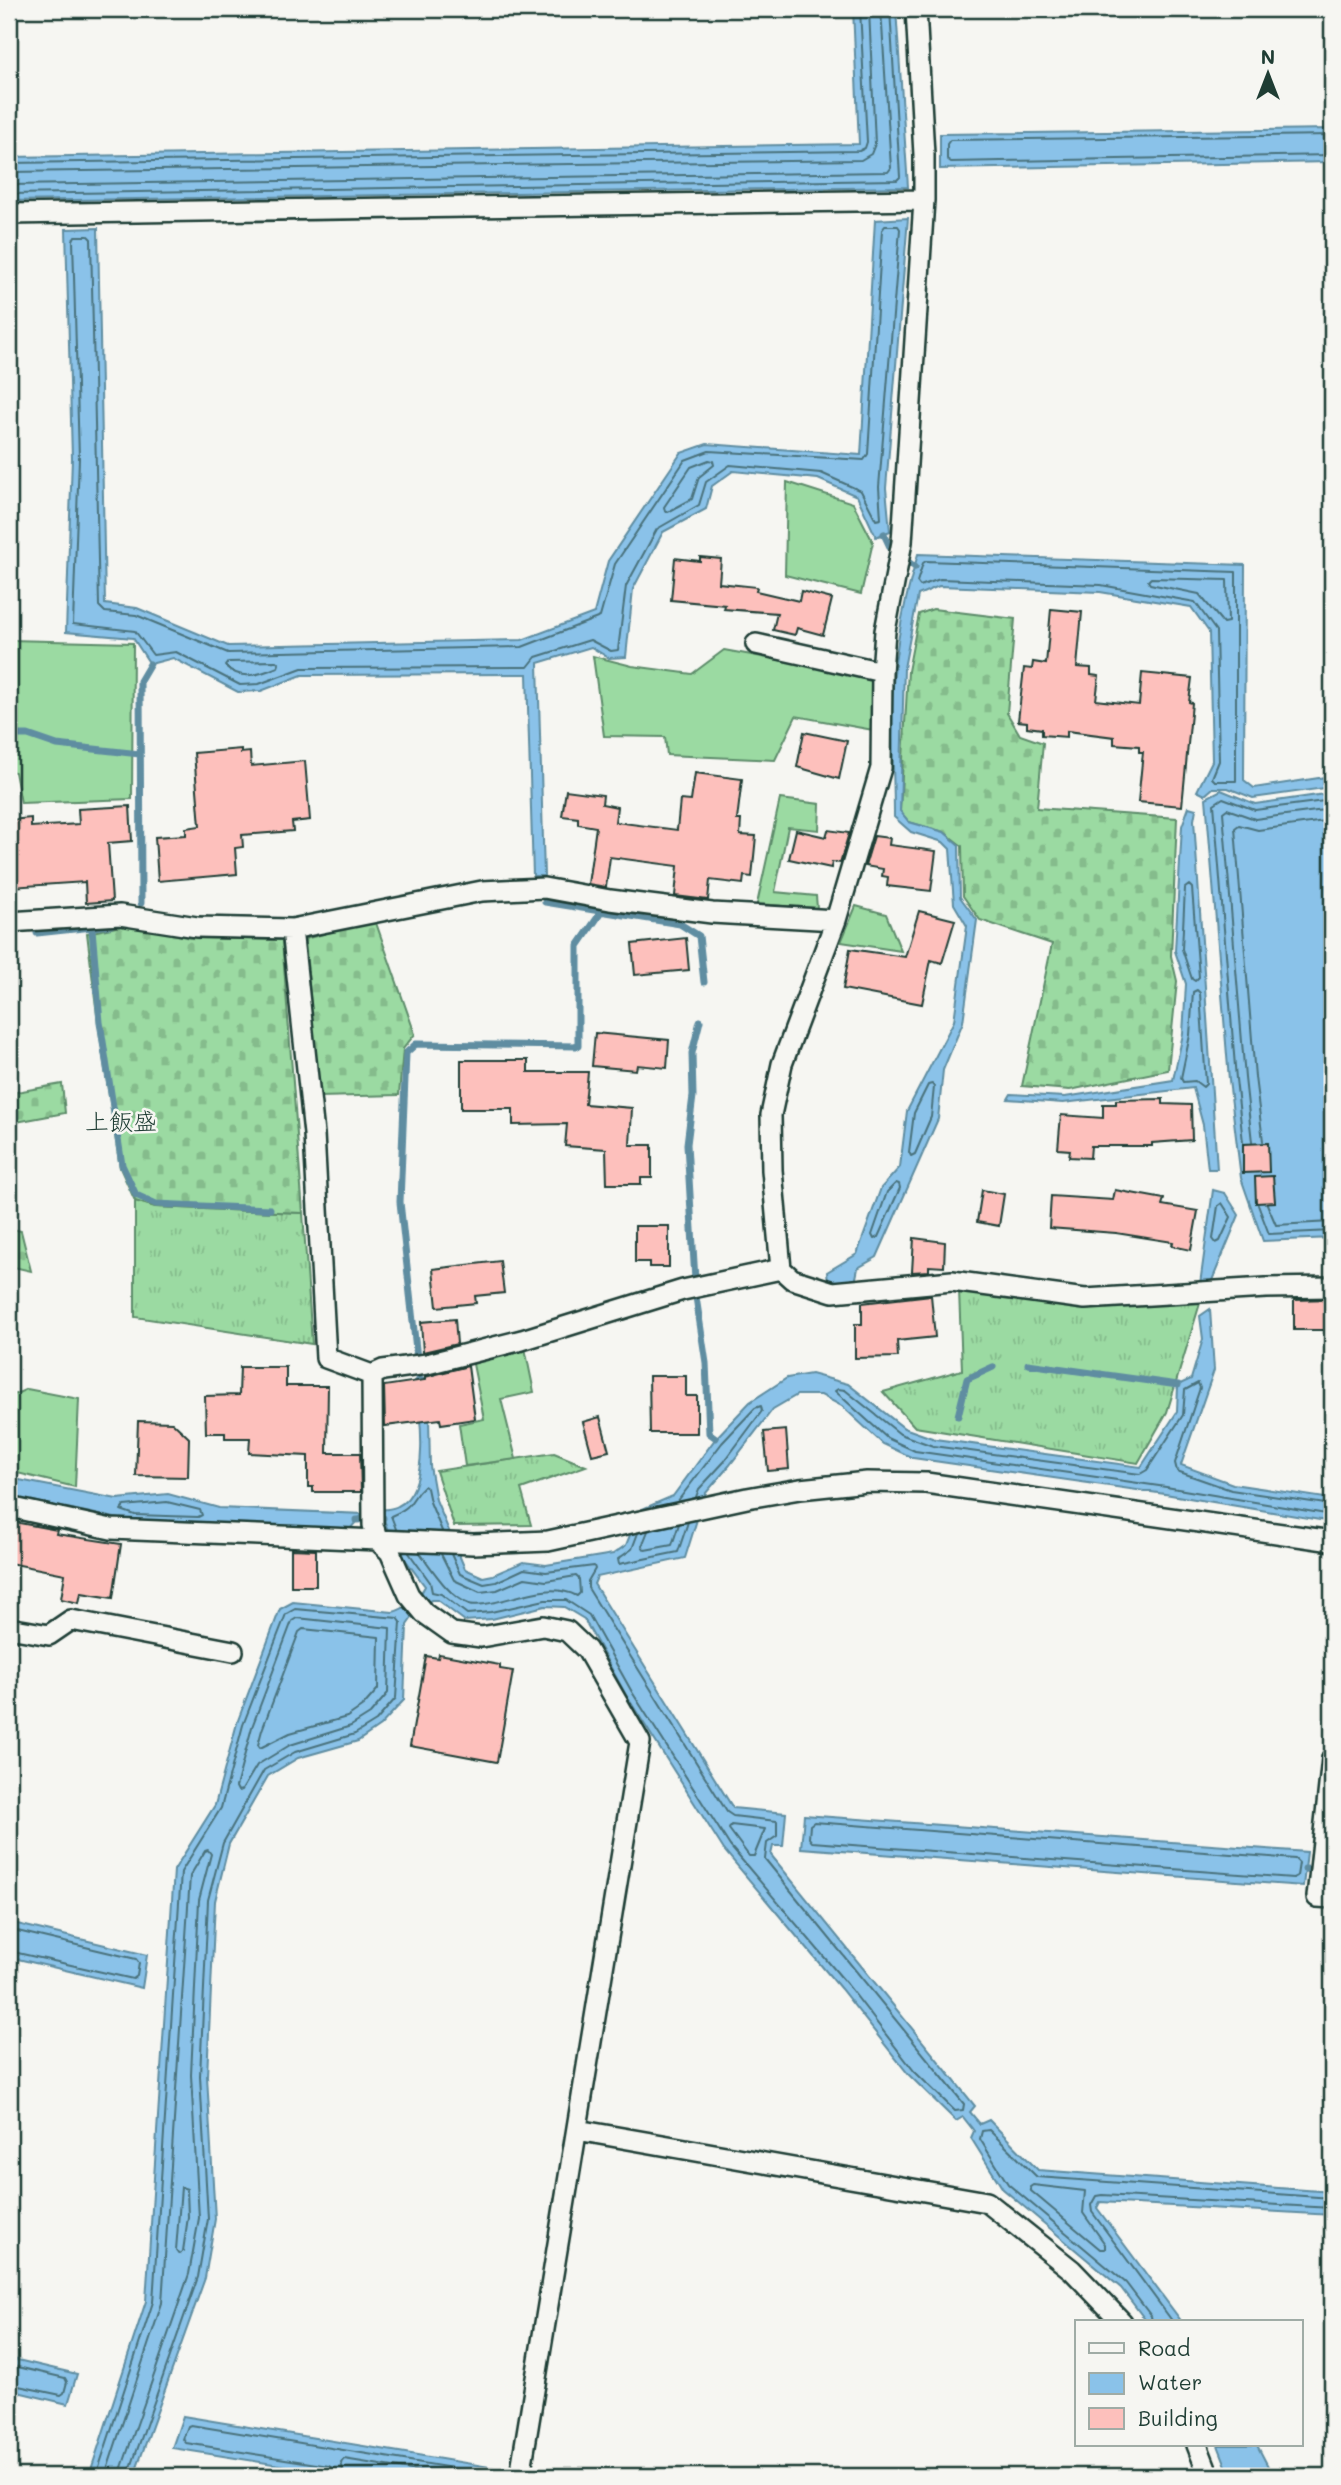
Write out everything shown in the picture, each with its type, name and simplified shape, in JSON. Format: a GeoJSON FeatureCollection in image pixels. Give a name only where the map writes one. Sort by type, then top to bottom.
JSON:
{"type":"FeatureCollection","features":[{"type":"Feature","properties":{"kind":"street"},"geometry":{"type":"LineString","coordinates":[[916,9],[924,200],[902,542],[885,631],[881,768],[836,920],[782,1064],[771,1115],[772,1170],[781,1269],[792,1279],[833,1292],[952,1281],[1085,1299],[1266,1288],[1332,1287]]}},
{"type":"Feature","properties":{"kind":"street"},"geometry":{"type":"LineString","coordinates":[[9,214],[924,200]]}},
{"type":"Feature","properties":{"kind":"street"},"geometry":{"type":"LineString","coordinates":[[756,644],[882,672]]}},
{"type":"Feature","properties":{"kind":"street"},"geometry":{"type":"LineString","coordinates":[[9,922],[120,915],[197,927],[292,929],[482,891],[544,888],[610,900],[712,913],[836,920]]}},
{"type":"Feature","properties":{"kind":"street"},"geometry":{"type":"LineString","coordinates":[[292,929],[314,1134],[326,1358],[372,1375],[383,1370],[419,1365],[522,1340],[696,1287],[781,1269]]}},
{"type":"Feature","properties":{"kind":"street"},"geometry":{"type":"LineString","coordinates":[[372,1375],[374,1526],[390,1552],[409,1595],[424,1613],[452,1633],[481,1637],[542,1626],[567,1631],[587,1650],[640,1742],[521,2471]]}},
{"type":"Feature","properties":{"kind":"street"},"geometry":{"type":"LineString","coordinates":[[9,1507],[111,1529],[374,1526],[473,1544],[548,1541],[800,1489],[854,1483],[926,1483],[1332,1541]]}},
{"type":"Feature","properties":{"kind":"street"},"geometry":{"type":"LineString","coordinates":[[9,1628],[49,1635],[71,1620],[233,1651]]}},
{"type":"Feature","properties":{"kind":"street"},"geometry":{"type":"LineString","coordinates":[[1332,1758],[1317,1897],[1332,1898]]}},
{"type":"Feature","properties":{"kind":"street"},"geometry":{"type":"LineString","coordinates":[[577,2130],[987,2202],[1072,2270],[1120,2320]]}},
{"type":"Feature","properties":{"kind":"street"},"geometry":{"type":"LineString","coordinates":[[1197,2446],[1209,2476]]}},
{"type":"Feature","properties":{"kind":"green space"},"geometry":{"type":"Polygon","coordinates":[[[787,482],[853,503],[873,542],[861,594],[785,575],[787,482]]]}},
{"type":"Feature","properties":{"kind":"green space"},"geometry":{"type":"Polygon","coordinates":[[[933,609],[1015,619],[1007,713],[1020,735],[1043,743],[1037,808],[1177,818],[1171,956],[1177,981],[1168,1070],[1070,1090],[1022,1086],[1052,944],[980,920],[963,896],[962,846],[944,832],[909,822],[900,812],[908,671],[919,614],[933,609]]]}},
{"type":"Feature","properties":{"kind":"green space"},"geometry":{"type":"Polygon","coordinates":[[[9,640],[133,643],[132,799],[21,803],[15,772],[9,771],[9,640]]]}},
{"type":"Feature","properties":{"kind":"green space"},"geometry":{"type":"Polygon","coordinates":[[[724,650],[872,677],[873,730],[796,716],[775,760],[667,755],[665,737],[604,736],[593,656],[632,666],[692,674],[724,650]]]}},
{"type":"Feature","properties":{"kind":"green space"},"geometry":{"type":"Polygon","coordinates":[[[780,799],[820,804],[819,830],[788,827],[775,892],[816,896],[817,908],[757,904],[780,799]]]}},
{"type":"Feature","properties":{"kind":"green space"},"geometry":{"type":"Polygon","coordinates":[[[856,906],[886,914],[901,951],[841,942],[856,906]]]}},
{"type":"Feature","properties":{"kind":"green space"},"geometry":{"type":"Polygon","coordinates":[[[375,920],[415,1034],[403,1049],[399,1095],[319,1097],[305,939],[375,920]]]}},
{"type":"Feature","properties":{"kind":"green space"},"geometry":{"type":"Polygon","coordinates":[[[131,924],[190,938],[282,940],[303,1213],[155,1207],[135,1201],[120,1168],[87,933],[131,924]]]}},
{"type":"Feature","properties":{"kind":"green space"},"geometry":{"type":"Polygon","coordinates":[[[62,1084],[65,1113],[16,1122],[16,1092],[62,1084]]]}},
{"type":"Feature","properties":{"kind":"green space"},"geometry":{"type":"Polygon","coordinates":[[[135,1201],[156,1207],[303,1213],[312,1344],[135,1317],[135,1201]]]}},
{"type":"Feature","properties":{"kind":"green space"},"geometry":{"type":"Polygon","coordinates":[[[9,1228],[21,1231],[31,1271],[9,1266],[9,1228]]]}},
{"type":"Feature","properties":{"kind":"green space"},"geometry":{"type":"Polygon","coordinates":[[[959,1290],[1201,1300],[1167,1412],[1138,1463],[915,1427],[883,1392],[962,1370],[959,1290]]]}},
{"type":"Feature","properties":{"kind":"green space"},"geometry":{"type":"Polygon","coordinates":[[[525,1348],[534,1392],[501,1399],[516,1459],[465,1466],[459,1424],[484,1419],[472,1359],[525,1348]]]}},
{"type":"Feature","properties":{"kind":"green space"},"geometry":{"type":"Polygon","coordinates":[[[27,1389],[79,1399],[75,1487],[9,1471],[9,1397],[27,1389]]]}},
{"type":"Feature","properties":{"kind":"green space"},"geometry":{"type":"Polygon","coordinates":[[[554,1453],[586,1466],[521,1489],[531,1525],[454,1526],[436,1471],[554,1453]]]}},
{"type":"Feature","properties":{"kind":"water"},"geometry":{"type":"Polygon","coordinates":[[[853,9],[896,9],[908,187],[9,201],[9,157],[859,144],[853,9]]]}},
{"type":"Feature","properties":{"kind":"water"},"geometry":{"type":"Polygon","coordinates":[[[1332,129],[1332,162],[940,169],[940,134],[1332,129]]]}},
{"type":"Feature","properties":{"kind":"water"},"geometry":{"type":"Polygon","coordinates":[[[908,218],[886,488],[890,531],[876,537],[857,496],[818,479],[733,471],[712,486],[706,509],[663,532],[633,589],[626,657],[609,658],[591,647],[538,663],[544,876],[533,876],[527,674],[302,675],[261,691],[238,692],[173,658],[150,664],[133,638],[66,632],[72,458],[66,229],[98,228],[105,604],[137,608],[228,646],[522,640],[594,613],[608,561],[681,453],[707,444],[861,455],[875,220],[908,218]]]}},
{"type":"Feature","properties":{"kind":"water"},"geometry":{"type":"Polygon","coordinates":[[[918,554],[1245,565],[1244,780],[1254,788],[1332,776],[1332,787],[1253,798],[1228,788],[1213,788],[1205,795],[1197,791],[1212,761],[1209,632],[1191,607],[1100,592],[939,586],[918,595],[904,668],[900,811],[909,822],[944,832],[959,845],[960,897],[977,920],[963,1022],[943,1070],[938,1119],[877,1257],[858,1268],[855,1283],[828,1282],[827,1272],[857,1254],[881,1188],[900,1167],[907,1111],[954,1021],[967,926],[954,904],[950,849],[943,842],[911,832],[894,817],[892,713],[895,667],[906,598],[918,554]]]}},
{"type":"Feature","properties":{"kind":"water"},"geometry":{"type":"Polygon","coordinates":[[[1221,790],[1255,804],[1332,793],[1332,1238],[1263,1241],[1241,1178],[1229,1080],[1206,798],[1221,790]]]}},
{"type":"Feature","properties":{"kind":"water"},"geometry":{"type":"Polygon","coordinates":[[[1189,807],[1196,809],[1194,820],[1217,1169],[1208,1169],[1203,1125],[1193,1088],[1063,1103],[1008,1099],[1011,1094],[1065,1097],[1173,1080],[1183,1034],[1186,984],[1175,951],[1182,826],[1189,807]]]}},
{"type":"Feature","properties":{"kind":"water"},"geometry":{"type":"Polygon","coordinates":[[[1213,1190],[1225,1193],[1239,1215],[1211,1283],[1200,1284],[1213,1190]]]}},
{"type":"Feature","properties":{"kind":"water"},"geometry":{"type":"Polygon","coordinates":[[[1210,1309],[1214,1370],[1181,1465],[1233,1484],[1332,1499],[1332,1522],[1165,1494],[913,1458],[883,1444],[842,1406],[821,1395],[797,1395],[773,1409],[705,1494],[685,1558],[597,1577],[594,1584],[733,1808],[786,1813],[783,1846],[773,1846],[771,1855],[975,2106],[970,2112],[980,2124],[989,2120],[1038,2170],[1332,2192],[1332,2215],[1100,2202],[1097,2208],[1181,2320],[1145,2320],[1121,2288],[1003,2189],[971,2138],[974,2131],[963,2117],[956,2121],[909,2075],[724,1850],[626,1695],[584,1619],[564,1607],[545,1606],[492,1619],[465,1621],[437,1600],[431,1600],[407,1625],[404,1700],[380,1726],[358,1741],[298,1758],[268,1776],[229,1844],[215,1901],[207,2076],[215,2219],[205,2278],[134,2476],[89,2476],[146,2301],[174,1870],[215,1805],[237,1723],[280,1609],[293,1602],[393,1612],[412,1602],[425,1586],[393,1540],[382,1510],[398,1506],[409,1497],[416,1484],[420,1467],[421,1429],[415,1381],[419,1377],[424,1379],[429,1417],[430,1466],[436,1500],[465,1569],[483,1577],[523,1562],[546,1565],[613,1554],[626,1545],[640,1510],[673,1496],[716,1438],[750,1402],[787,1378],[811,1374],[848,1384],[904,1428],[935,1439],[1141,1467],[1177,1412],[1178,1385],[1191,1379],[1203,1339],[1200,1316],[1210,1309]]]}},
{"type":"Feature","properties":{"kind":"water"},"geometry":{"type":"Polygon","coordinates":[[[9,1478],[117,1499],[168,1494],[219,1508],[363,1514],[350,1529],[134,1522],[9,1496],[9,1478]]]}},
{"type":"Feature","properties":{"kind":"water"},"geometry":{"type":"Polygon","coordinates":[[[804,1815],[1307,1852],[1303,1886],[801,1848],[804,1815]]]}},
{"type":"Feature","properties":{"kind":"water"},"geometry":{"type":"Polygon","coordinates":[[[9,1922],[147,1955],[142,1988],[9,1957],[9,1922]]]}},
{"type":"Feature","properties":{"kind":"water"},"geometry":{"type":"Polygon","coordinates":[[[9,2358],[77,2374],[68,2404],[9,2390],[9,2358]]]}},
{"type":"Feature","properties":{"kind":"water"},"geometry":{"type":"Polygon","coordinates":[[[183,2416],[544,2476],[350,2476],[172,2448],[183,2416]]]}},
{"type":"Feature","properties":{"kind":"water"},"geometry":{"type":"Polygon","coordinates":[[[1218,2446],[1258,2446],[1273,2476],[1230,2476],[1218,2446]]]}},
{"type":"Feature","properties":{"kind":"building"},"geometry":{"type":"Polygon","coordinates":[[[700,557],[721,559],[719,583],[757,587],[756,591],[799,601],[801,591],[832,599],[823,635],[797,628],[795,635],[773,630],[777,613],[724,609],[725,605],[671,600],[675,558],[700,561],[700,557]]]}},
{"type":"Feature","properties":{"kind":"building"},"geometry":{"type":"Polygon","coordinates":[[[1051,609],[1082,612],[1077,667],[1091,668],[1091,675],[1099,676],[1096,700],[1139,705],[1142,673],[1192,678],[1182,806],[1138,802],[1143,752],[1139,752],[1139,746],[1114,744],[1114,737],[1067,731],[1067,737],[1042,735],[1042,729],[1027,727],[1027,722],[1018,721],[1024,668],[1032,669],[1033,662],[1046,664],[1051,609]]]}},
{"type":"Feature","properties":{"kind":"building"},"geometry":{"type":"Polygon","coordinates":[[[804,732],[847,741],[839,779],[797,767],[804,732]]]}},
{"type":"Feature","properties":{"kind":"building"},"geometry":{"type":"Polygon","coordinates":[[[241,749],[241,753],[250,752],[251,766],[305,761],[310,820],[292,822],[293,831],[242,835],[243,847],[235,848],[237,874],[158,881],[155,837],[186,835],[186,828],[200,826],[194,753],[241,749]]]}},
{"type":"Feature","properties":{"kind":"building"},"geometry":{"type":"Polygon","coordinates":[[[695,773],[742,779],[737,820],[741,820],[740,835],[756,836],[752,877],[744,876],[743,884],[710,880],[708,900],[675,896],[678,866],[610,857],[606,887],[588,884],[596,827],[578,824],[578,818],[562,816],[566,790],[603,795],[602,804],[617,807],[615,822],[677,830],[680,800],[691,801],[695,773]]]}},
{"type":"Feature","properties":{"kind":"building"},"geometry":{"type":"Polygon","coordinates":[[[130,806],[132,841],[108,843],[112,901],[86,903],[85,882],[11,887],[10,866],[13,866],[10,820],[31,818],[31,827],[79,824],[78,809],[130,806]]]}},
{"type":"Feature","properties":{"kind":"building"},"geometry":{"type":"Polygon","coordinates":[[[796,830],[826,837],[828,830],[849,833],[840,863],[832,862],[831,868],[789,859],[796,830]]]}},
{"type":"Feature","properties":{"kind":"building"},"geometry":{"type":"Polygon","coordinates":[[[874,836],[890,838],[889,845],[936,851],[931,891],[887,886],[888,877],[882,876],[883,869],[865,866],[874,836]]]}},
{"type":"Feature","properties":{"kind":"building"},"geometry":{"type":"Polygon","coordinates":[[[919,911],[955,920],[942,963],[931,960],[922,1004],[843,989],[850,949],[905,957],[919,911]]]}},
{"type":"Feature","properties":{"kind":"building"},"geometry":{"type":"Polygon","coordinates":[[[686,938],[689,970],[635,975],[632,944],[686,938]]]}},
{"type":"Feature","properties":{"kind":"building"},"geometry":{"type":"Polygon","coordinates":[[[595,1033],[669,1040],[667,1068],[637,1065],[636,1070],[592,1066],[595,1033]]]}},
{"type":"Feature","properties":{"kind":"building"},"geometry":{"type":"Polygon","coordinates":[[[461,1060],[528,1060],[528,1072],[588,1072],[585,1104],[632,1108],[630,1145],[652,1145],[652,1178],[641,1178],[641,1184],[607,1184],[606,1149],[565,1146],[567,1124],[513,1125],[513,1109],[461,1109],[461,1060]]]}},
{"type":"Feature","properties":{"kind":"building"},"geometry":{"type":"Polygon","coordinates":[[[1163,1099],[1163,1104],[1191,1105],[1192,1140],[1152,1143],[1152,1146],[1091,1146],[1090,1158],[1069,1157],[1070,1150],[1058,1149],[1061,1115],[1103,1118],[1103,1104],[1116,1104],[1116,1100],[1163,1099]]]}},
{"type":"Feature","properties":{"kind":"building"},"geometry":{"type":"Polygon","coordinates":[[[1268,1143],[1269,1172],[1243,1173],[1243,1144],[1268,1143]]]}},
{"type":"Feature","properties":{"kind":"building"},"geometry":{"type":"Polygon","coordinates":[[[1273,1176],[1275,1202],[1256,1203],[1255,1177],[1273,1176]]]}},
{"type":"Feature","properties":{"kind":"building"},"geometry":{"type":"Polygon","coordinates":[[[982,1190],[1004,1194],[999,1226],[977,1222],[982,1190]]]}},
{"type":"Feature","properties":{"kind":"building"},"geometry":{"type":"Polygon","coordinates":[[[1115,1190],[1164,1199],[1162,1205],[1198,1211],[1191,1250],[1172,1246],[1173,1242],[1116,1233],[1049,1228],[1051,1196],[1113,1200],[1115,1190]]]}},
{"type":"Feature","properties":{"kind":"building"},"geometry":{"type":"Polygon","coordinates":[[[635,1226],[669,1226],[669,1267],[649,1267],[649,1262],[635,1262],[635,1226]]]}},
{"type":"Feature","properties":{"kind":"building"},"geometry":{"type":"Polygon","coordinates":[[[914,1238],[945,1242],[944,1267],[929,1266],[929,1271],[912,1272],[914,1238]]]}},
{"type":"Feature","properties":{"kind":"building"},"geometry":{"type":"Polygon","coordinates":[[[500,1261],[504,1293],[475,1296],[476,1303],[437,1307],[433,1269],[500,1261]]]}},
{"type":"Feature","properties":{"kind":"building"},"geometry":{"type":"Polygon","coordinates":[[[931,1295],[935,1337],[897,1341],[898,1357],[855,1358],[855,1324],[862,1324],[862,1303],[931,1295]]]}},
{"type":"Feature","properties":{"kind":"building"},"geometry":{"type":"Polygon","coordinates":[[[1332,1299],[1332,1330],[1294,1330],[1294,1300],[1332,1299]]]}},
{"type":"Feature","properties":{"kind":"building"},"geometry":{"type":"Polygon","coordinates":[[[455,1319],[457,1344],[423,1352],[421,1322],[455,1319]]]}},
{"type":"Feature","properties":{"kind":"building"},"geometry":{"type":"Polygon","coordinates":[[[468,1366],[475,1419],[441,1424],[440,1419],[385,1426],[384,1386],[425,1380],[425,1377],[468,1366]]]}},
{"type":"Feature","properties":{"kind":"building"},"geometry":{"type":"Polygon","coordinates":[[[240,1367],[286,1367],[286,1386],[328,1386],[327,1453],[360,1453],[361,1492],[313,1492],[313,1487],[308,1487],[308,1456],[249,1453],[250,1438],[225,1438],[225,1433],[206,1433],[205,1396],[239,1395],[240,1367]]]}},
{"type":"Feature","properties":{"kind":"building"},"geometry":{"type":"Polygon","coordinates":[[[649,1376],[686,1376],[686,1396],[697,1396],[697,1433],[650,1433],[649,1376]]]}},
{"type":"Feature","properties":{"kind":"building"},"geometry":{"type":"Polygon","coordinates":[[[600,1417],[609,1451],[592,1455],[583,1422],[600,1417]]]}},
{"type":"Feature","properties":{"kind":"building"},"geometry":{"type":"Polygon","coordinates":[[[138,1421],[172,1422],[189,1438],[188,1477],[136,1476],[138,1421]]]}},
{"type":"Feature","properties":{"kind":"building"},"geometry":{"type":"Polygon","coordinates":[[[786,1430],[789,1469],[768,1471],[764,1432],[786,1430]]]}},
{"type":"Feature","properties":{"kind":"building"},"geometry":{"type":"Polygon","coordinates":[[[9,1521],[57,1530],[56,1534],[121,1544],[113,1598],[81,1593],[79,1603],[61,1599],[65,1574],[9,1563],[9,1521]]]}},
{"type":"Feature","properties":{"kind":"building"},"geometry":{"type":"Polygon","coordinates":[[[291,1549],[316,1550],[316,1586],[291,1586],[291,1549]]]}},
{"type":"Feature","properties":{"kind":"building"},"geometry":{"type":"Polygon","coordinates":[[[439,1654],[500,1665],[500,1669],[513,1671],[497,1762],[410,1746],[426,1656],[438,1658],[439,1654]]]}},
{"type":"Feature","properties":{"kind":"waterway"},"geometry":{"type":"LineString","coordinates":[[884,534],[891,549],[915,567]]}},
{"type":"Feature","properties":{"kind":"waterway"},"geometry":{"type":"LineString","coordinates":[[141,903],[140,681],[150,664]]}},
{"type":"Feature","properties":{"kind":"waterway"},"geometry":{"type":"LineString","coordinates":[[9,735],[28,735],[57,745],[140,754]]}},
{"type":"Feature","properties":{"kind":"waterway"},"geometry":{"type":"LineString","coordinates":[[545,902],[680,924],[699,936],[704,982]]}},
{"type":"Feature","properties":{"kind":"waterway"},"geometry":{"type":"LineString","coordinates":[[419,1377],[400,1202],[406,1053],[416,1044],[578,1046],[578,946],[602,911]]}},
{"type":"Feature","properties":{"kind":"waterway"},"geometry":{"type":"LineString","coordinates":[[37,933],[111,925]]}},
{"type":"Feature","properties":{"kind":"waterway"},"geometry":{"type":"LineString","coordinates":[[92,929],[100,1022],[122,1165],[136,1195],[156,1204],[270,1209]]}},
{"type":"Feature","properties":{"kind":"waterway"},"geometry":{"type":"LineString","coordinates":[[9,935],[15,934]]}},
{"type":"Feature","properties":{"kind":"waterway"},"geometry":{"type":"LineString","coordinates":[[700,1021],[692,1053],[693,1096],[687,1144],[696,1297],[706,1363],[709,1433],[716,1438]]}},
{"type":"Feature","properties":{"kind":"waterway"},"geometry":{"type":"LineString","coordinates":[[1028,1364],[1178,1385]]}},
{"type":"Feature","properties":{"kind":"waterway"},"geometry":{"type":"LineString","coordinates":[[958,1416],[967,1379],[993,1367]]}},
{"type":"Feature","properties":{"kind":"waterway"},"geometry":{"type":"LineString","coordinates":[[357,1520],[383,1518]]}},
{"type":"Feature","properties":{"kind":"waterway"},"geometry":{"type":"LineString","coordinates":[[1305,1869],[1332,1871]]}},
{"type":"Feature","properties":{"kind":"district","name":"上飯盛"},"geometry":{"type":"Point","coordinates":[121,1120]}}]}
